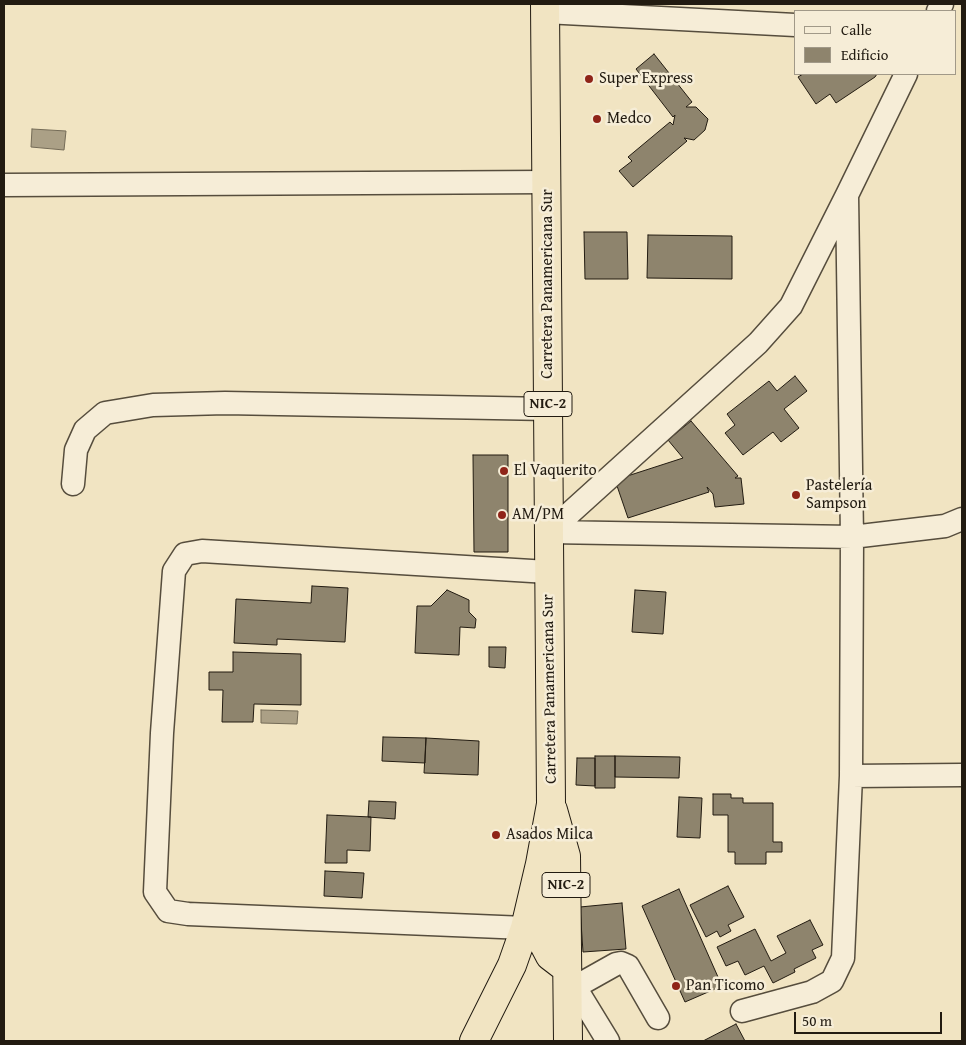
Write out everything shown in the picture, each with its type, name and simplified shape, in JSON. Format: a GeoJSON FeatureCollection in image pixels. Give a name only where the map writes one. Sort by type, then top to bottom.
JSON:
{"type":"FeatureCollection","features":[{"type":"Feature","properties":{"kind":"highway","name":"Carretera Panamericana Sur"},"geometry":{"type":"LineString","coordinates":[[475,1041],[512,965],[525,928],[540,864],[551,804],[545,8]]}},
{"type":"Feature","properties":{"kind":"highway","name":"Carretera Panamericana Sur"},"geometry":{"type":"LineString","coordinates":[[551,804],[566,856],[571,978],[568,1041]]}},
{"type":"Feature","properties":{"kind":"highway"},"geometry":{"type":"LineString","coordinates":[[540,864],[541,938],[550,956],[571,978]]}},
{"type":"Feature","properties":{"kind":"highway"},"geometry":{"type":"LineString","coordinates":[[512,965],[538,956],[571,978]]}},
{"type":"Feature","properties":{"kind":"street"},"geometry":{"type":"LineString","coordinates":[[545,8],[794,26]]}},
{"type":"Feature","properties":{"kind":"street"},"geometry":{"type":"LineString","coordinates":[[549,532],[758,343],[791,306],[906,75]]}},
{"type":"Feature","properties":{"kind":"street"},"geometry":{"type":"LineString","coordinates":[[4,185],[547,182]]}},
{"type":"Feature","properties":{"kind":"street"},"geometry":{"type":"LineString","coordinates":[[742,1010],[812,992],[832,981],[842,958],[850,776],[852,537],[847,195]]}},
{"type":"Feature","properties":{"kind":"street"},"geometry":{"type":"LineString","coordinates":[[73,484],[76,450],[85,430],[105,413],[153,405],[225,403],[548,409]]}},
{"type":"Feature","properties":{"kind":"street"},"geometry":{"type":"LineString","coordinates":[[549,532],[852,537],[945,526],[962,519]]}},
{"type":"Feature","properties":{"kind":"street"},"geometry":{"type":"LineString","coordinates":[[525,928],[188,914],[168,911],[156,892],[162,733],[174,571],[185,554],[202,551],[548,572]]}},
{"type":"Feature","properties":{"kind":"street"},"geometry":{"type":"LineString","coordinates":[[850,776],[962,775]]}},
{"type":"Feature","properties":{"kind":"street"},"geometry":{"type":"LineString","coordinates":[[608,1041],[571,978],[616,964],[621,963],[628,966],[658,1018]]}},
{"type":"Feature","properties":{"kind":"shaded area"},"geometry":{"type":"Polygon","coordinates":[[[32,129],[66,131],[64,150],[31,147],[32,129]]]}},
{"type":"Feature","properties":{"kind":"shaded area"},"geometry":{"type":"Polygon","coordinates":[[[261,710],[298,711],[297,724],[261,723],[261,710]]]}},
{"type":"Feature","properties":{"kind":"building"},"geometry":{"type":"Polygon","coordinates":[[[654,54],[692,102],[686,107],[696,107],[708,119],[705,130],[694,140],[684,138],[687,141],[633,187],[619,171],[632,161],[628,157],[670,122],[673,125],[675,115],[673,117],[636,69],[654,54]]]}},
{"type":"Feature","properties":{"kind":"building"},"geometry":{"type":"Polygon","coordinates":[[[801,75],[876,75],[836,103],[830,94],[816,104],[798,77],[801,75]]]}},
{"type":"Feature","properties":{"kind":"building"},"geometry":{"type":"Polygon","coordinates":[[[584,232],[627,232],[628,279],[585,279],[584,232]]]}},
{"type":"Feature","properties":{"kind":"building"},"geometry":{"type":"Polygon","coordinates":[[[648,235],[732,236],[732,279],[647,278],[648,235]]]}},
{"type":"Feature","properties":{"kind":"building"},"geometry":{"type":"Polygon","coordinates":[[[795,376],[807,391],[784,409],[799,428],[781,442],[773,432],[743,455],[725,433],[735,425],[727,414],[769,381],[777,391],[795,376]]]}},
{"type":"Feature","properties":{"kind":"building"},"geometry":{"type":"Polygon","coordinates":[[[691,421],[738,476],[735,478],[741,478],[744,504],[715,507],[713,494],[707,487],[709,492],[628,518],[615,480],[683,458],[668,440],[691,421]]]}},
{"type":"Feature","properties":{"kind":"building"},"geometry":{"type":"Polygon","coordinates":[[[473,455],[508,455],[508,552],[474,552],[473,455]]]}},
{"type":"Feature","properties":{"kind":"building"},"geometry":{"type":"Polygon","coordinates":[[[312,586],[348,588],[345,642],[277,639],[277,645],[234,643],[236,599],[311,603],[312,586]]]}},
{"type":"Feature","properties":{"kind":"building"},"geometry":{"type":"Polygon","coordinates":[[[447,590],[469,600],[469,612],[476,619],[475,628],[460,627],[459,655],[415,653],[417,606],[431,606],[447,590]]]}},
{"type":"Feature","properties":{"kind":"building"},"geometry":{"type":"Polygon","coordinates":[[[635,590],[666,592],[663,634],[632,632],[635,590]]]}},
{"type":"Feature","properties":{"kind":"building"},"geometry":{"type":"Polygon","coordinates":[[[489,647],[506,647],[505,668],[489,667],[489,647]]]}},
{"type":"Feature","properties":{"kind":"building"},"geometry":{"type":"Polygon","coordinates":[[[233,652],[301,654],[301,705],[254,704],[253,722],[222,722],[223,690],[209,690],[209,672],[233,672],[233,652]]]}},
{"type":"Feature","properties":{"kind":"building"},"geometry":{"type":"Polygon","coordinates":[[[383,737],[426,738],[425,763],[382,761],[383,737]]]}},
{"type":"Feature","properties":{"kind":"building"},"geometry":{"type":"Polygon","coordinates":[[[426,738],[479,741],[478,775],[424,773],[426,738]]]}},
{"type":"Feature","properties":{"kind":"building"},"geometry":{"type":"Polygon","coordinates":[[[595,756],[615,756],[615,788],[595,788],[595,756]]]}},
{"type":"Feature","properties":{"kind":"building"},"geometry":{"type":"Polygon","coordinates":[[[615,756],[680,757],[679,778],[615,777],[615,756]]]}},
{"type":"Feature","properties":{"kind":"building"},"geometry":{"type":"Polygon","coordinates":[[[577,758],[595,758],[595,786],[576,785],[577,758]]]}},
{"type":"Feature","properties":{"kind":"building"},"geometry":{"type":"Polygon","coordinates":[[[713,794],[731,794],[731,798],[743,798],[743,803],[773,803],[773,842],[782,842],[782,852],[766,852],[766,864],[735,864],[735,852],[728,852],[728,815],[713,815],[713,794]]]}},
{"type":"Feature","properties":{"kind":"building"},"geometry":{"type":"Polygon","coordinates":[[[679,797],[702,798],[700,838],[677,837],[679,797]]]}},
{"type":"Feature","properties":{"kind":"building"},"geometry":{"type":"Polygon","coordinates":[[[369,801],[396,802],[395,819],[368,817],[369,801]]]}},
{"type":"Feature","properties":{"kind":"building"},"geometry":{"type":"Polygon","coordinates":[[[327,815],[371,817],[370,851],[347,850],[347,863],[325,863],[327,815]]]}},
{"type":"Feature","properties":{"kind":"building"},"geometry":{"type":"Polygon","coordinates":[[[325,871],[364,873],[362,898],[324,896],[325,871]]]}},
{"type":"Feature","properties":{"kind":"building"},"geometry":{"type":"Polygon","coordinates":[[[728,886],[744,917],[728,925],[731,931],[720,937],[717,931],[706,937],[690,905],[728,886]]]}},
{"type":"Feature","properties":{"kind":"building"},"geometry":{"type":"Polygon","coordinates":[[[679,889],[722,986],[685,1002],[642,906],[679,889]]]}},
{"type":"Feature","properties":{"kind":"building"},"geometry":{"type":"Polygon","coordinates":[[[622,903],[626,949],[583,952],[580,907],[622,903]]]}},
{"type":"Feature","properties":{"kind":"building"},"geometry":{"type":"Polygon","coordinates":[[[810,920],[823,945],[812,950],[816,958],[794,969],[795,972],[773,983],[764,966],[745,975],[738,961],[726,966],[717,947],[755,929],[771,961],[786,953],[777,936],[810,920]]]}},
{"type":"Feature","properties":{"kind":"building"},"geometry":{"type":"Polygon","coordinates":[[[736,1024],[745,1041],[703,1041],[736,1024]]]}},
{"type":"Feature","properties":{"kind":"place","name":"Super Express"},"geometry":{"type":"Point","coordinates":[589,79]}},
{"type":"Feature","properties":{"kind":"place","name":"Medco"},"geometry":{"type":"Point","coordinates":[597,119]}},
{"type":"Feature","properties":{"kind":"place","name":"El Vaquerito"},"geometry":{"type":"Point","coordinates":[504,471]}},
{"type":"Feature","properties":{"kind":"place","name":"Pastelería Sampson"},"geometry":{"type":"Point","coordinates":[796,495]}},
{"type":"Feature","properties":{"kind":"place","name":"AM/PM"},"geometry":{"type":"Point","coordinates":[502,515]}},
{"type":"Feature","properties":{"kind":"place","name":"Asados Milca"},"geometry":{"type":"Point","coordinates":[496,835]}},
{"type":"Feature","properties":{"kind":"place","name":"Pan Ticomo"},"geometry":{"type":"Point","coordinates":[676,986]}}]}
